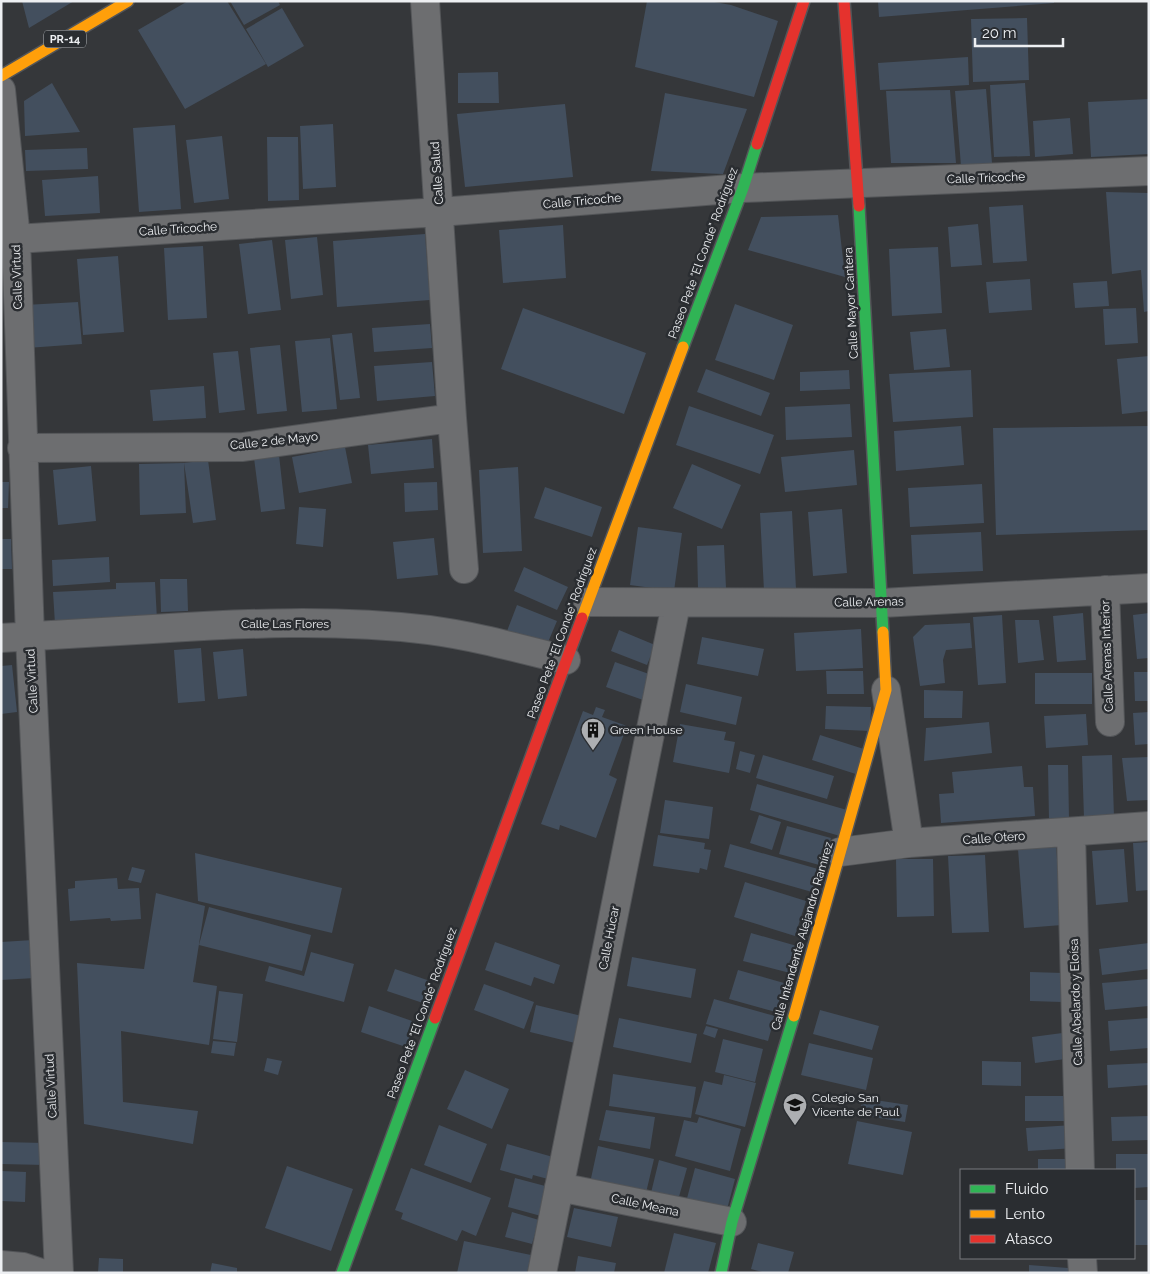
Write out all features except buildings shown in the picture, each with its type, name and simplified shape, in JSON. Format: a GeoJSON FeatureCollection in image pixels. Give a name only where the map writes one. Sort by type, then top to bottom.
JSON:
{"type":"FeatureCollection","features":[{"type":"Feature","properties":{"kind":"street","name":"PR-14"},"geometry":{"type":"LineString","coordinates":[[1,76],[128,1]]}},
{"type":"Feature","properties":{"kind":"street","name":"Calle Salud"},"geometry":{"type":"LineString","coordinates":[[425,1],[452,418]]}},
{"type":"Feature","properties":{"kind":"street","name":"Paseo Pete \"El Conde\" Rodríguez"},"geometry":{"type":"LineString","coordinates":[[342,1273],[566,660],[743,188],[804,1]]}},
{"type":"Feature","properties":{"kind":"street","name":"Calle Mayor Cantera"},"geometry":{"type":"LineString","coordinates":[[844,1],[858,183],[882,603]]}},
{"type":"Feature","properties":{"kind":"street","name":"Calle Virtud"},"geometry":{"type":"LineString","coordinates":[[1,90],[16,239],[22,448],[59,1273]]}},
{"type":"Feature","properties":{"kind":"street","name":"Calle Tricoche"},"geometry":{"type":"LineString","coordinates":[[16,239],[440,212],[743,188],[1149,171]]}},
{"type":"Feature","properties":{"kind":"street","name":"Calle 2 de Mayo"},"geometry":{"type":"LineString","coordinates":[[22,448],[243,447],[452,418]]}},
{"type":"Feature","properties":{"kind":"street"},"geometry":{"type":"LineString","coordinates":[[452,418],[464,569]]}},
{"type":"Feature","properties":{"kind":"street","name":"Calle Arenas"},"geometry":{"type":"LineString","coordinates":[[588,602],[676,604],[882,603],[1149,588]]}},
{"type":"Feature","properties":{"kind":"street","name":"Calle Arenas Interior"},"geometry":{"type":"LineString","coordinates":[[1105,590],[1110,722]]}},
{"type":"Feature","properties":{"kind":"street","name":"Calle Intendente Alejandro Ramírez"},"geometry":{"type":"LineString","coordinates":[[721,1273],[732,1222],[788,1036],[886,690],[882,603]]}},
{"type":"Feature","properties":{"kind":"street","name":"Calle Húcar"},"geometry":{"type":"LineString","coordinates":[[542,1273],[676,604]]}},
{"type":"Feature","properties":{"kind":"street","name":"Calle Las Flores"},"geometry":{"type":"LineString","coordinates":[[1,638],[221,624],[282,623],[376,626],[431,630],[477,638],[566,660]]}},
{"type":"Feature","properties":{"kind":"street"},"geometry":{"type":"LineString","coordinates":[[886,690],[909,843]]}},
{"type":"Feature","properties":{"kind":"street","name":"Calle Otero"},"geometry":{"type":"LineString","coordinates":[[840,852],[909,843],[1149,826]]}},
{"type":"Feature","properties":{"kind":"street","name":"Calle Abelardo y Eloísa"},"geometry":{"type":"LineString","coordinates":[[1070,833],[1080,1169]]}},
{"type":"Feature","properties":{"kind":"street","name":"Calle Meana"},"geometry":{"type":"LineString","coordinates":[[559,1187],[732,1222]]}},
{"type":"Feature","properties":{"kind":"street"},"geometry":{"type":"LineString","coordinates":[[1082,1259],[1083,1273]]}},
{"type":"Feature","properties":{"kind":"street"},"geometry":{"type":"LineString","coordinates":[[1,1265],[23,1267],[40,1273]]}},
{"type":"Feature","properties":{"kind":"traffic: fast"},"geometry":{"type":"LineString","coordinates":[[683,347],[743,188],[757,144]]}},
{"type":"Feature","properties":{"kind":"traffic: fast"},"geometry":{"type":"LineString","coordinates":[[859,206],[883,632]]}},
{"type":"Feature","properties":{"kind":"traffic: fast"},"geometry":{"type":"LineString","coordinates":[[721,1273],[732,1222],[794,1016]]}},
{"type":"Feature","properties":{"kind":"traffic: fast"},"geometry":{"type":"LineString","coordinates":[[342,1273],[435,1018]]}},
{"type":"Feature","properties":{"kind":"traffic: slow"},"geometry":{"type":"LineString","coordinates":[[1,76],[128,1]]}},
{"type":"Feature","properties":{"kind":"traffic: slow"},"geometry":{"type":"LineString","coordinates":[[582,618],[683,347]]}},
{"type":"Feature","properties":{"kind":"traffic: slow"},"geometry":{"type":"LineString","coordinates":[[794,1016],[886,690],[883,632]]}},
{"type":"Feature","properties":{"kind":"traffic: jam"},"geometry":{"type":"LineString","coordinates":[[757,144],[804,1]]}},
{"type":"Feature","properties":{"kind":"traffic: jam"},"geometry":{"type":"LineString","coordinates":[[844,1],[859,206]]}},
{"type":"Feature","properties":{"kind":"traffic: jam"},"geometry":{"type":"LineString","coordinates":[[435,1018],[582,618]]}},
{"type":"Feature","properties":{"kind":"place","name":"Green House"},"geometry":{"type":"Point","coordinates":[593,751]}},
{"type":"Feature","properties":{"kind":"place","name":"Colegio San Vicente de Paul"},"geometry":{"type":"Point","coordinates":[795,1126]}}]}
